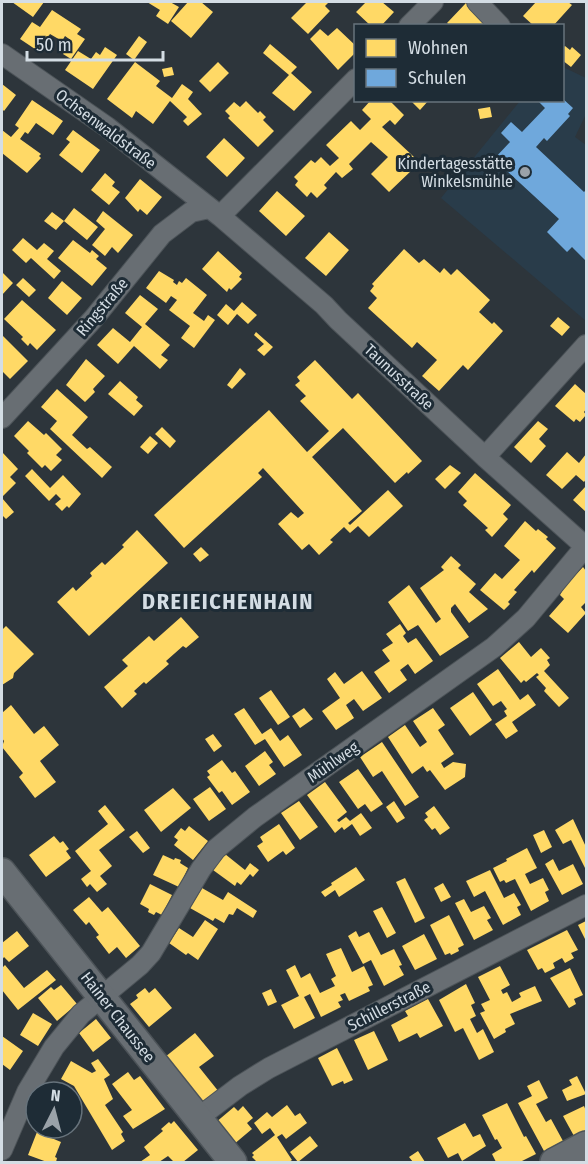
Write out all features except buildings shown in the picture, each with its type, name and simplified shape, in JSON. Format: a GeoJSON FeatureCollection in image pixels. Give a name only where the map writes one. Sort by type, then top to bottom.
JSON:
{"type":"FeatureCollection","features":[{"type":"Feature","properties":{"kind":"street"},"geometry":{"type":"LineString","coordinates":[[411,24],[433,2]]}},
{"type":"Feature","properties":{"kind":"street"},"geometry":{"type":"LineString","coordinates":[[477,2],[498,24]]}},
{"type":"Feature","properties":{"kind":"street","name":"Ochsenwaldstraße"},"geometry":{"type":"LineString","coordinates":[[2,54],[107,127],[215,212]]}},
{"type":"Feature","properties":{"kind":"street","name":"Ringstraße"},"geometry":{"type":"LineString","coordinates":[[2,418],[94,318],[162,234],[191,212],[215,212],[354,81]]}},
{"type":"Feature","properties":{"kind":"street","name":"Taunusstraße"},"geometry":{"type":"LineString","coordinates":[[215,212],[324,305],[485,458],[586,547]]}},
{"type":"Feature","properties":{"kind":"street"},"geometry":{"type":"LineString","coordinates":[[485,458],[586,345]]}},
{"type":"Feature","properties":{"kind":"street","name":"Mühlweg"},"geometry":{"type":"LineString","coordinates":[[2,1150],[27,1092],[54,1047],[81,1014],[140,965],[151,953],[208,858],[225,840],[494,647],[526,618],[586,547]]}},
{"type":"Feature","properties":{"kind":"street","name":"Hainer Chaussee"},"geometry":{"type":"LineString","coordinates":[[2,872],[233,1162]]}},
{"type":"Feature","properties":{"kind":"street","name":"Schillerstraße"},"geometry":{"type":"LineString","coordinates":[[198,1118],[240,1086],[269,1068],[586,905]]}},
{"type":"Feature","properties":{"kind":"street"},"geometry":{"type":"LineString","coordinates":[[554,1162],[586,1145]]}},
{"type":"Feature","properties":{"kind":"shaded area","name":"Kindertagesstätte Winkelsmühle"},"geometry":{"type":"Polygon","coordinates":[[[564,67],[586,78],[586,114],[575,137],[586,145],[586,321],[441,198],[519,102],[564,102],[564,67]]]}},
{"type":"Feature","properties":{"kind":"place","name":"Kindertagesstätte Winkelsmühle"},"geometry":{"type":"Point","coordinates":[525,172]}},
{"type":"Feature","properties":{"kind":"district","name":"DREIEICHENHAIN"},"geometry":{"type":"Point","coordinates":[228,601]}}]}
